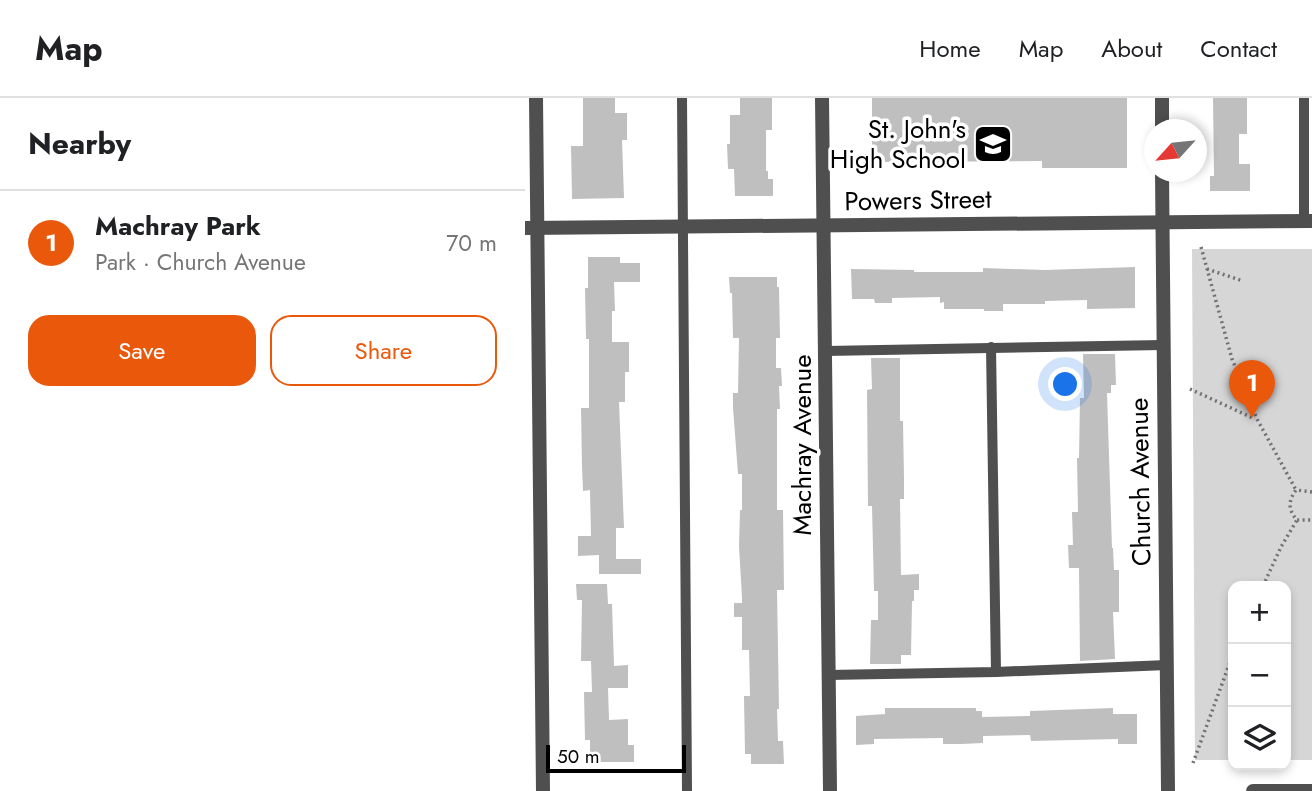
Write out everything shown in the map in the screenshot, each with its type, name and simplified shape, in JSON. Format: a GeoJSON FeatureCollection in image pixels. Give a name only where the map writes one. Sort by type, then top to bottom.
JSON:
{"type":"FeatureCollection","features":[{"type":"Feature","properties":{"kind":"street"},"geometry":{"type":"LineString","coordinates":[[536,98],[531,228],[543,791]]}},
{"type":"Feature","properties":{"kind":"street","name":"Machray Avenue"},"geometry":{"type":"LineString","coordinates":[[823,98],[830,791]]}},
{"type":"Feature","properties":{"kind":"street"},"geometry":{"type":"LineString","coordinates":[[1162,98],[1162,119]]}},
{"type":"Feature","properties":{"kind":"street","name":"Church Avenue"},"geometry":{"type":"LineString","coordinates":[[1163,182],[1168,791]]}},
{"type":"Feature","properties":{"kind":"street","name":"Powers Street"},"geometry":{"type":"LineString","coordinates":[[531,228],[1308,221]]}},
{"type":"Feature","properties":{"kind":"street"},"geometry":{"type":"LineString","coordinates":[[1253,791],[1309,791]]}},
{"type":"Feature","properties":{"kind":"lane"},"geometry":{"type":"LineString","coordinates":[[682,98],[687,791]]}},
{"type":"Feature","properties":{"kind":"lane"},"geometry":{"type":"LineString","coordinates":[[1304,98],[1308,221]]}},
{"type":"Feature","properties":{"kind":"lane"},"geometry":{"type":"LineString","coordinates":[[826,351],[1163,345]]}},
{"type":"Feature","properties":{"kind":"lane"},"geometry":{"type":"LineString","coordinates":[[991,347],[996,672]]}},
{"type":"Feature","properties":{"kind":"lane"},"geometry":{"type":"LineString","coordinates":[[828,675],[1167,665]]}},
{"type":"Feature","properties":{"kind":"path"},"geometry":{"type":"LineString","coordinates":[[1201,247],[1232,359],[1257,419],[1296,490]]}},
{"type":"Feature","properties":{"kind":"path"},"geometry":{"type":"LineString","coordinates":[[1207,269],[1243,281]]}},
{"type":"Feature","properties":{"kind":"path"},"geometry":{"type":"LineString","coordinates":[[1190,389],[1257,419]]}},
{"type":"Feature","properties":{"kind":"path"},"geometry":{"type":"LineString","coordinates":[[1296,490],[1312,492]]}},
{"type":"Feature","properties":{"kind":"path"},"geometry":{"type":"LineString","coordinates":[[1296,490],[1290,499],[1290,506],[1297,520]]}},
{"type":"Feature","properties":{"kind":"path"},"geometry":{"type":"LineString","coordinates":[[1297,520],[1312,520]]}},
{"type":"Feature","properties":{"kind":"path"},"geometry":{"type":"LineString","coordinates":[[1265,581],[1297,520]]}},
{"type":"Feature","properties":{"kind":"path"},"geometry":{"type":"LineString","coordinates":[[1193,763],[1228,668]]}},
{"type":"Feature","properties":{"kind":"shaded area"},"geometry":{"type":"Polygon","coordinates":[[[1192,249],[1312,249],[1312,760],[1291,760],[1291,581],[1228,581],[1228,760],[1195,760],[1192,249]]]}},
{"type":"Feature","properties":{"kind":"building"},"geometry":{"type":"Polygon","coordinates":[[[583,98],[615,98],[615,113],[627,113],[627,140],[622,140],[624,198],[572,199],[571,146],[583,146],[583,98]]]}},
{"type":"Feature","properties":{"kind":"building"},"geometry":{"type":"Polygon","coordinates":[[[740,98],[772,98],[772,130],[766,130],[766,171],[768,179],[773,179],[773,196],[735,196],[734,169],[728,169],[727,144],[730,144],[730,115],[740,115],[740,98]]]}},
{"type":"Feature","properties":{"kind":"building","name":"St. John's High School"},"geometry":{"type":"Polygon","coordinates":[[[872,98],[1127,98],[1127,168],[1042,168],[1042,161],[872,162],[872,98]]]}},
{"type":"Feature","properties":{"kind":"building"},"geometry":{"type":"Polygon","coordinates":[[[1213,98],[1247,98],[1247,134],[1239,134],[1239,164],[1250,164],[1250,191],[1210,191],[1210,176],[1214,176],[1213,98]]]}},
{"type":"Feature","properties":{"kind":"building"},"geometry":{"type":"Polygon","coordinates":[[[588,257],[620,257],[620,263],[640,263],[640,282],[614,282],[612,342],[629,342],[625,402],[619,402],[624,528],[616,528],[616,559],[641,559],[641,574],[599,574],[599,555],[578,556],[578,536],[591,536],[590,490],[583,491],[581,408],[589,408],[589,339],[586,339],[585,288],[588,288],[588,257]]]}},
{"type":"Feature","properties":{"kind":"building"},"geometry":{"type":"Polygon","coordinates":[[[1135,267],[1135,308],[1087,309],[1087,300],[1003,304],[1003,311],[984,311],[944,309],[944,302],[940,303],[940,297],[892,298],[892,303],[875,303],[874,299],[852,299],[851,269],[983,272],[983,268],[1045,270],[1135,267]]]}},
{"type":"Feature","properties":{"kind":"building"},"geometry":{"type":"Polygon","coordinates":[[[729,277],[777,277],[779,287],[780,338],[776,338],[776,368],[781,368],[782,386],[779,386],[780,409],[777,409],[777,510],[783,510],[784,590],[777,590],[777,709],[778,741],[783,741],[784,764],[751,764],[751,754],[745,754],[744,696],[750,696],[749,650],[742,650],[742,617],[734,617],[734,603],[742,603],[739,546],[742,474],[738,474],[733,408],[733,393],[738,393],[739,338],[733,338],[729,277]]]}},
{"type":"Feature","properties":{"kind":"building"},"geometry":{"type":"Polygon","coordinates":[[[1083,354],[1115,354],[1116,385],[1111,385],[1111,393],[1107,393],[1112,548],[1114,570],[1119,570],[1119,612],[1113,612],[1115,659],[1080,661],[1079,568],[1069,568],[1068,545],[1073,545],[1072,512],[1078,512],[1077,458],[1080,398],[1084,398],[1083,354]]]}},
{"type":"Feature","properties":{"kind":"building"},"geometry":{"type":"Polygon","coordinates":[[[871,358],[900,358],[904,480],[904,499],[900,499],[901,575],[919,574],[919,590],[914,590],[912,601],[911,655],[901,655],[901,664],[870,664],[871,620],[878,620],[878,591],[874,591],[872,506],[868,506],[867,390],[872,389],[871,358]]]}},
{"type":"Feature","properties":{"kind":"building"},"geometry":{"type":"Polygon","coordinates":[[[576,584],[607,584],[608,604],[612,604],[614,666],[628,665],[628,688],[608,688],[609,720],[628,719],[628,745],[634,745],[634,762],[590,762],[590,740],[585,740],[584,692],[592,692],[591,661],[581,661],[582,600],[577,600],[576,584]]]}},
{"type":"Feature","properties":{"kind":"building"},"geometry":{"type":"Polygon","coordinates":[[[885,708],[976,708],[976,711],[982,711],[982,717],[1030,716],[1030,711],[1113,708],[1113,714],[1137,714],[1137,744],[1118,744],[1118,739],[1031,741],[1030,735],[983,736],[983,743],[943,744],[943,738],[874,739],[874,744],[856,745],[856,716],[885,714],[885,708]]]}},
{"type":"Feature","properties":{"kind":"place","name":"St. John's High School"},"geometry":{"type":"Point","coordinates":[993,144]}},
{"type":"Feature","properties":{"kind":"place","name":"Machray Park"},"geometry":{"type":"Point","coordinates":[1252,418]}}]}
